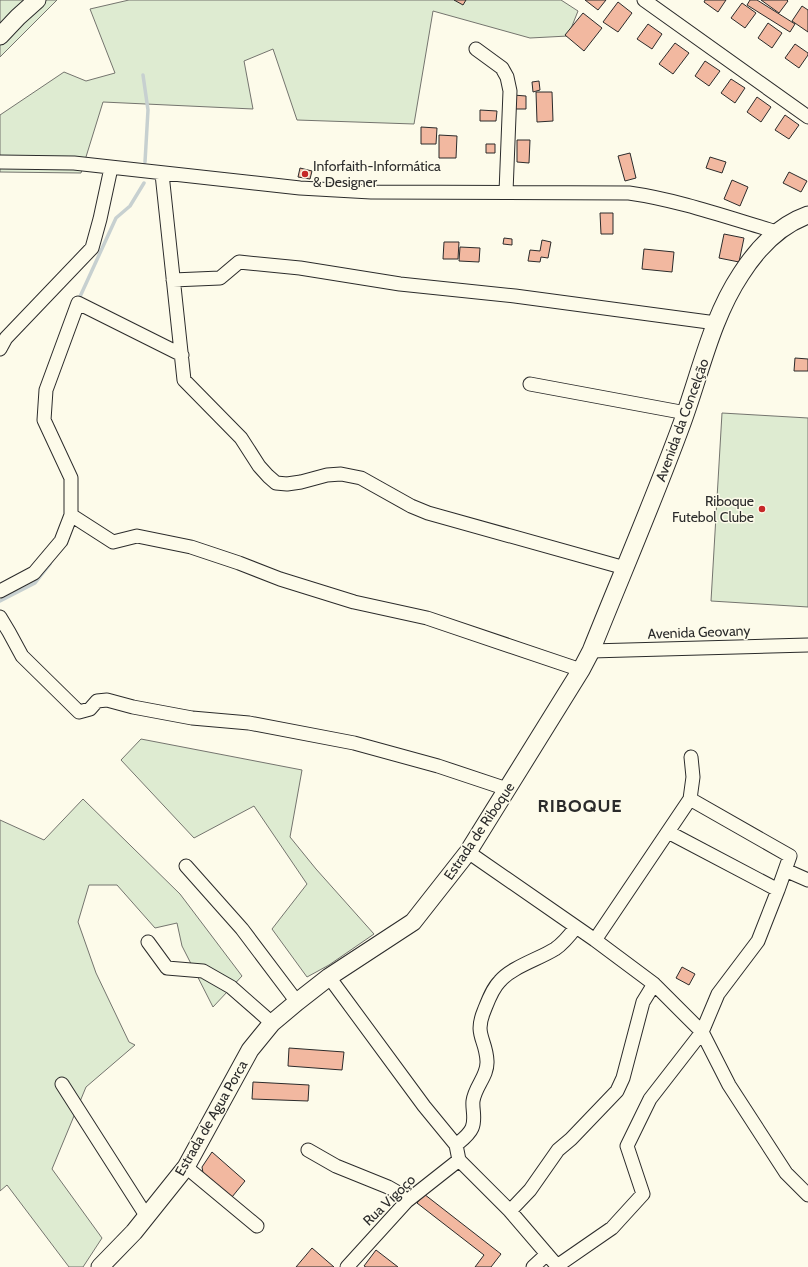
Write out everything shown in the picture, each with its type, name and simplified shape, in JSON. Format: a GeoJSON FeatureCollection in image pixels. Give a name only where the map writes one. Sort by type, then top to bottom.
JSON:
{"type":"FeatureCollection","features":[{"type":"Feature","properties":{"kind":"main road"},"geometry":{"type":"LineString","coordinates":[[0,36],[37,0]]}},
{"type":"Feature","properties":{"kind":"main road","name":"Avenida da Concelção"},"geometry":{"type":"LineString","coordinates":[[591,651],[686,413],[716,323],[729,294],[740,274],[753,257],[777,232],[799,218],[808,215]]}},
{"type":"Feature","properties":{"kind":"main road","name":"Estrada de Riboque"},"geometry":{"type":"LineString","coordinates":[[329,977],[414,922],[468,852],[581,670],[591,651]]}},
{"type":"Feature","properties":{"kind":"main road","name":"Estrada de Agua Porca"},"geometry":{"type":"LineString","coordinates":[[100,1267],[147,1217],[186,1167],[250,1050],[272,1023],[329,977]]}},
{"type":"Feature","properties":{"kind":"street"},"geometry":{"type":"LineString","coordinates":[[644,0],[808,117]]}},
{"type":"Feature","properties":{"kind":"street"},"geometry":{"type":"LineString","coordinates":[[476,49],[502,68],[507,77],[510,91],[506,192]]}},
{"type":"Feature","properties":{"kind":"street"},"geometry":{"type":"LineString","coordinates":[[0,162],[74,163],[162,174],[308,189],[371,192],[615,193],[651,196],[777,232]]}},
{"type":"Feature","properties":{"kind":"street"},"geometry":{"type":"LineString","coordinates":[[0,350],[6,338],[92,248],[111,168]]}},
{"type":"Feature","properties":{"kind":"street"},"geometry":{"type":"LineString","coordinates":[[162,174],[184,380],[241,438],[259,466],[268,476],[276,482],[287,484],[327,475],[341,474],[361,478],[411,506],[428,513],[625,568]]}},
{"type":"Feature","properties":{"kind":"street"},"geometry":{"type":"LineString","coordinates":[[173,280],[220,278],[239,262],[300,268],[400,284],[515,296],[716,323]]}},
{"type":"Feature","properties":{"kind":"street"},"geometry":{"type":"LineString","coordinates":[[0,591],[34,573],[61,541],[71,515],[71,478],[44,420],[46,390],[78,303],[182,355]]}},
{"type":"Feature","properties":{"kind":"street"},"geometry":{"type":"LineString","coordinates":[[530,384],[686,413]]}},
{"type":"Feature","properties":{"kind":"street"},"geometry":{"type":"LineString","coordinates":[[71,515],[113,542],[138,536],[191,547],[280,579],[354,602],[427,618],[581,670]]}},
{"type":"Feature","properties":{"kind":"street"},"geometry":{"type":"LineString","coordinates":[[0,616],[22,656],[79,712],[90,709],[97,701],[107,700],[192,718],[249,723],[354,743],[438,766],[507,789]]}},
{"type":"Feature","properties":{"kind":"street","name":"Avenida Geovany"},"geometry":{"type":"LineString","coordinates":[[591,651],[808,645]]}},
{"type":"Feature","properties":{"kind":"street"},"geometry":{"type":"LineString","coordinates":[[594,940],[690,799],[693,777],[691,757]]}},
{"type":"Feature","properties":{"kind":"street"},"geometry":{"type":"LineString","coordinates":[[329,977],[424,1106],[456,1145],[459,1160],[510,1210],[558,1267],[612,1228],[643,1194],[627,1146],[650,1099],[702,1032],[718,994],[758,941],[790,856],[690,799]]}},
{"type":"Feature","properties":{"kind":"street"},"geometry":{"type":"LineString","coordinates":[[668,832],[778,890]]}},
{"type":"Feature","properties":{"kind":"street"},"geometry":{"type":"LineString","coordinates":[[468,852],[654,984],[702,1032],[729,1085],[786,1173],[808,1195]]}},
{"type":"Feature","properties":{"kind":"street"},"geometry":{"type":"LineString","coordinates":[[186,866],[242,929],[297,1002]]}},
{"type":"Feature","properties":{"kind":"street"},"geometry":{"type":"LineString","coordinates":[[785,870],[808,880]]}},
{"type":"Feature","properties":{"kind":"street"},"geometry":{"type":"LineString","coordinates":[[456,1145],[469,1134],[473,1126],[473,1100],[486,1072],[486,1053],[479,1032],[480,1022],[492,991],[508,974],[555,949],[576,928]]}},
{"type":"Feature","properties":{"kind":"street"},"geometry":{"type":"LineString","coordinates":[[148,942],[167,968],[203,971],[231,987],[272,1023]]}},
{"type":"Feature","properties":{"kind":"street"},"geometry":{"type":"LineString","coordinates":[[510,1210],[530,1190],[558,1150],[571,1139],[617,1091],[623,1078],[643,1002],[654,984]]}},
{"type":"Feature","properties":{"kind":"street"},"geometry":{"type":"LineString","coordinates":[[62,1084],[147,1217]]}},
{"type":"Feature","properties":{"kind":"street"},"geometry":{"type":"LineString","coordinates":[[308,1150],[336,1166],[388,1187],[407,1201]]}},
{"type":"Feature","properties":{"kind":"street","name":"Rua Vigoço"},"geometry":{"type":"LineString","coordinates":[[347,1267],[407,1201],[459,1160]]}},
{"type":"Feature","properties":{"kind":"street"},"geometry":{"type":"LineString","coordinates":[[186,1167],[257,1226]]}},
{"type":"Feature","properties":{"kind":"street"},"geometry":{"type":"LineString","coordinates":[[532,1267],[547,1254]]}},
{"type":"Feature","properties":{"kind":"green space"},"geometry":{"type":"Polygon","coordinates":[[[0,0],[57,0],[0,57],[0,0]]]}},
{"type":"Feature","properties":{"kind":"green space"},"geometry":{"type":"Polygon","coordinates":[[[129,0],[561,0],[578,11],[568,36],[530,38],[433,11],[414,124],[297,120],[273,49],[244,61],[253,109],[103,102],[81,173],[0,172],[0,115],[64,72],[86,81],[115,73],[90,9],[129,0]]]}},
{"type":"Feature","properties":{"kind":"green space","name":"Riboque Futebol Clube"},"geometry":{"type":"Polygon","coordinates":[[[722,413],[808,418],[808,607],[711,601],[722,413]]]}},
{"type":"Feature","properties":{"kind":"green space"},"geometry":{"type":"Polygon","coordinates":[[[141,739],[302,770],[290,837],[316,869],[374,934],[329,965],[307,977],[272,929],[307,884],[254,806],[194,838],[121,760],[141,739]]]}},
{"type":"Feature","properties":{"kind":"green space"},"geometry":{"type":"Polygon","coordinates":[[[83,799],[180,894],[242,976],[213,1007],[182,946],[177,923],[155,928],[117,885],[89,885],[78,922],[96,973],[129,1042],[135,1045],[86,1087],[52,1169],[102,1238],[83,1267],[69,1267],[7,1185],[0,1191],[0,820],[44,840],[83,799]]]}},
{"type":"Feature","properties":{"kind":"building"},"geometry":{"type":"Polygon","coordinates":[[[454,0],[466,0],[463,5],[454,0]]]}},
{"type":"Feature","properties":{"kind":"building"},"geometry":{"type":"Polygon","coordinates":[[[585,0],[606,0],[598,10],[585,0]]]}},
{"type":"Feature","properties":{"kind":"building"},"geometry":{"type":"Polygon","coordinates":[[[705,0],[726,0],[718,12],[704,2],[705,0]]]}},
{"type":"Feature","properties":{"kind":"building"},"geometry":{"type":"Polygon","coordinates":[[[750,0],[757,0],[795,24],[790,32],[747,5],[750,0]]]}},
{"type":"Feature","properties":{"kind":"building"},"geometry":{"type":"Polygon","coordinates":[[[761,0],[787,0],[788,1],[779,13],[761,0]]]}},
{"type":"Feature","properties":{"kind":"building"},"geometry":{"type":"Polygon","coordinates":[[[618,2],[632,13],[618,32],[603,22],[618,2]]]}},
{"type":"Feature","properties":{"kind":"building"},"geometry":{"type":"Polygon","coordinates":[[[742,3],[756,13],[745,28],[731,18],[742,3]]]}},
{"type":"Feature","properties":{"kind":"building"},"geometry":{"type":"Polygon","coordinates":[[[802,6],[808,10],[808,32],[792,21],[802,6]]]}},
{"type":"Feature","properties":{"kind":"building"},"geometry":{"type":"Polygon","coordinates":[[[583,13],[602,28],[584,51],[565,35],[583,13]]]}},
{"type":"Feature","properties":{"kind":"building"},"geometry":{"type":"Polygon","coordinates":[[[768,23],[782,33],[772,48],[758,38],[768,23]]]}},
{"type":"Feature","properties":{"kind":"building"},"geometry":{"type":"Polygon","coordinates":[[[648,24],[662,34],[652,49],[637,39],[648,24]]]}},
{"type":"Feature","properties":{"kind":"building"},"geometry":{"type":"Polygon","coordinates":[[[675,43],[689,53],[673,74],[659,64],[675,43]]]}},
{"type":"Feature","properties":{"kind":"building"},"geometry":{"type":"Polygon","coordinates":[[[795,44],[808,53],[799,68],[785,58],[795,44]]]}},
{"type":"Feature","properties":{"kind":"building"},"geometry":{"type":"Polygon","coordinates":[[[705,61],[720,71],[709,86],[695,76],[705,61]]]}},
{"type":"Feature","properties":{"kind":"building"},"geometry":{"type":"Polygon","coordinates":[[[731,79],[745,88],[735,103],[721,93],[731,79]]]}},
{"type":"Feature","properties":{"kind":"building"},"geometry":{"type":"Polygon","coordinates":[[[539,81],[540,90],[533,92],[532,82],[539,81]]]}},
{"type":"Feature","properties":{"kind":"building"},"geometry":{"type":"Polygon","coordinates":[[[536,92],[552,92],[553,121],[537,122],[536,92]]]}},
{"type":"Feature","properties":{"kind":"building"},"geometry":{"type":"Polygon","coordinates":[[[513,95],[526,96],[526,109],[512,109],[513,95]]]}},
{"type":"Feature","properties":{"kind":"building"},"geometry":{"type":"Polygon","coordinates":[[[757,97],[771,107],[761,122],[747,112],[757,97]]]}},
{"type":"Feature","properties":{"kind":"building"},"geometry":{"type":"Polygon","coordinates":[[[480,110],[497,111],[496,121],[480,121],[480,110]]]}},
{"type":"Feature","properties":{"kind":"building"},"geometry":{"type":"Polygon","coordinates":[[[785,115],[799,125],[789,139],[775,130],[785,115]]]}},
{"type":"Feature","properties":{"kind":"building"},"geometry":{"type":"Polygon","coordinates":[[[421,127],[437,128],[436,144],[421,144],[421,127]]]}},
{"type":"Feature","properties":{"kind":"building"},"geometry":{"type":"Polygon","coordinates":[[[439,135],[457,136],[456,158],[439,158],[439,135]]]}},
{"type":"Feature","properties":{"kind":"building"},"geometry":{"type":"Polygon","coordinates":[[[517,140],[530,140],[529,163],[517,162],[517,140]]]}},
{"type":"Feature","properties":{"kind":"building"},"geometry":{"type":"Polygon","coordinates":[[[486,144],[495,144],[495,153],[486,153],[486,144]]]}},
{"type":"Feature","properties":{"kind":"building"},"geometry":{"type":"Polygon","coordinates":[[[630,153],[636,178],[625,181],[618,156],[630,153]]]}},
{"type":"Feature","properties":{"kind":"building"},"geometry":{"type":"Polygon","coordinates":[[[710,157],[726,162],[722,173],[706,168],[710,157]]]}},
{"type":"Feature","properties":{"kind":"building","name":"Inforfaith-Informática & Designer"},"geometry":{"type":"Polygon","coordinates":[[[300,168],[312,171],[310,179],[298,177],[300,168]]]}},
{"type":"Feature","properties":{"kind":"building"},"geometry":{"type":"Polygon","coordinates":[[[789,172],[807,181],[801,192],[783,183],[789,172]]]}},
{"type":"Feature","properties":{"kind":"building"},"geometry":{"type":"Polygon","coordinates":[[[732,180],[748,187],[740,206],[724,199],[732,180]]]}},
{"type":"Feature","properties":{"kind":"building"},"geometry":{"type":"Polygon","coordinates":[[[600,213],[613,213],[613,234],[601,234],[600,213]]]}},
{"type":"Feature","properties":{"kind":"building"},"geometry":{"type":"Polygon","coordinates":[[[724,234],[744,238],[739,262],[719,258],[724,234]]]}},
{"type":"Feature","properties":{"kind":"building"},"geometry":{"type":"Polygon","coordinates":[[[504,238],[512,239],[512,245],[503,244],[504,238]]]}},
{"type":"Feature","properties":{"kind":"building"},"geometry":{"type":"Polygon","coordinates":[[[542,240],[551,242],[548,258],[541,257],[540,262],[528,261],[530,250],[540,251],[542,240]]]}},
{"type":"Feature","properties":{"kind":"building"},"geometry":{"type":"Polygon","coordinates":[[[444,242],[459,242],[458,259],[443,259],[444,242]]]}},
{"type":"Feature","properties":{"kind":"building"},"geometry":{"type":"Polygon","coordinates":[[[460,247],[480,248],[479,262],[459,261],[460,247]]]}},
{"type":"Feature","properties":{"kind":"building"},"geometry":{"type":"Polygon","coordinates":[[[644,249],[674,252],[672,272],[642,269],[644,249]]]}},
{"type":"Feature","properties":{"kind":"building"},"geometry":{"type":"Polygon","coordinates":[[[795,358],[808,359],[808,371],[794,371],[795,358]]]}},
{"type":"Feature","properties":{"kind":"building"},"geometry":{"type":"Polygon","coordinates":[[[682,967],[695,974],[689,985],[676,978],[682,967]]]}},
{"type":"Feature","properties":{"kind":"building"},"geometry":{"type":"Polygon","coordinates":[[[289,1048],[344,1052],[342,1070],[288,1066],[289,1048]]]}},
{"type":"Feature","properties":{"kind":"building"},"geometry":{"type":"Polygon","coordinates":[[[253,1082],[309,1085],[308,1101],[252,1099],[253,1082]]]}},
{"type":"Feature","properties":{"kind":"building"},"geometry":{"type":"Polygon","coordinates":[[[212,1152],[245,1181],[232,1197],[203,1173],[202,1167],[212,1152]]]}},
{"type":"Feature","properties":{"kind":"building"},"geometry":{"type":"Polygon","coordinates":[[[424,1194],[501,1254],[491,1267],[475,1267],[484,1255],[417,1203],[424,1194]]]}},
{"type":"Feature","properties":{"kind":"building"},"geometry":{"type":"Polygon","coordinates":[[[312,1248],[334,1267],[296,1267],[312,1248]]]}},
{"type":"Feature","properties":{"kind":"building"},"geometry":{"type":"Polygon","coordinates":[[[376,1250],[398,1267],[364,1266],[376,1250]]]}},
{"type":"Feature","properties":{"kind":"waterway"},"geometry":{"type":"LineString","coordinates":[[143,75],[148,110],[145,162]]}},
{"type":"Feature","properties":{"kind":"waterway"},"geometry":{"type":"LineString","coordinates":[[78,301],[116,218],[130,206],[144,183]]}},
{"type":"Feature","properties":{"kind":"waterway"},"geometry":{"type":"LineString","coordinates":[[0,601],[35,583],[50,564]]}},
{"type":"Feature","properties":{"kind":"place","name":"Inforfaith-Informática & Designer"},"geometry":{"type":"Point","coordinates":[305,174]}},
{"type":"Feature","properties":{"kind":"place","name":"Riboque Futebol Clube"},"geometry":{"type":"Point","coordinates":[762,509]}},
{"type":"Feature","properties":{"kind":"district","name":"RIBOQUE"},"geometry":{"type":"Point","coordinates":[580,806]}}]}
